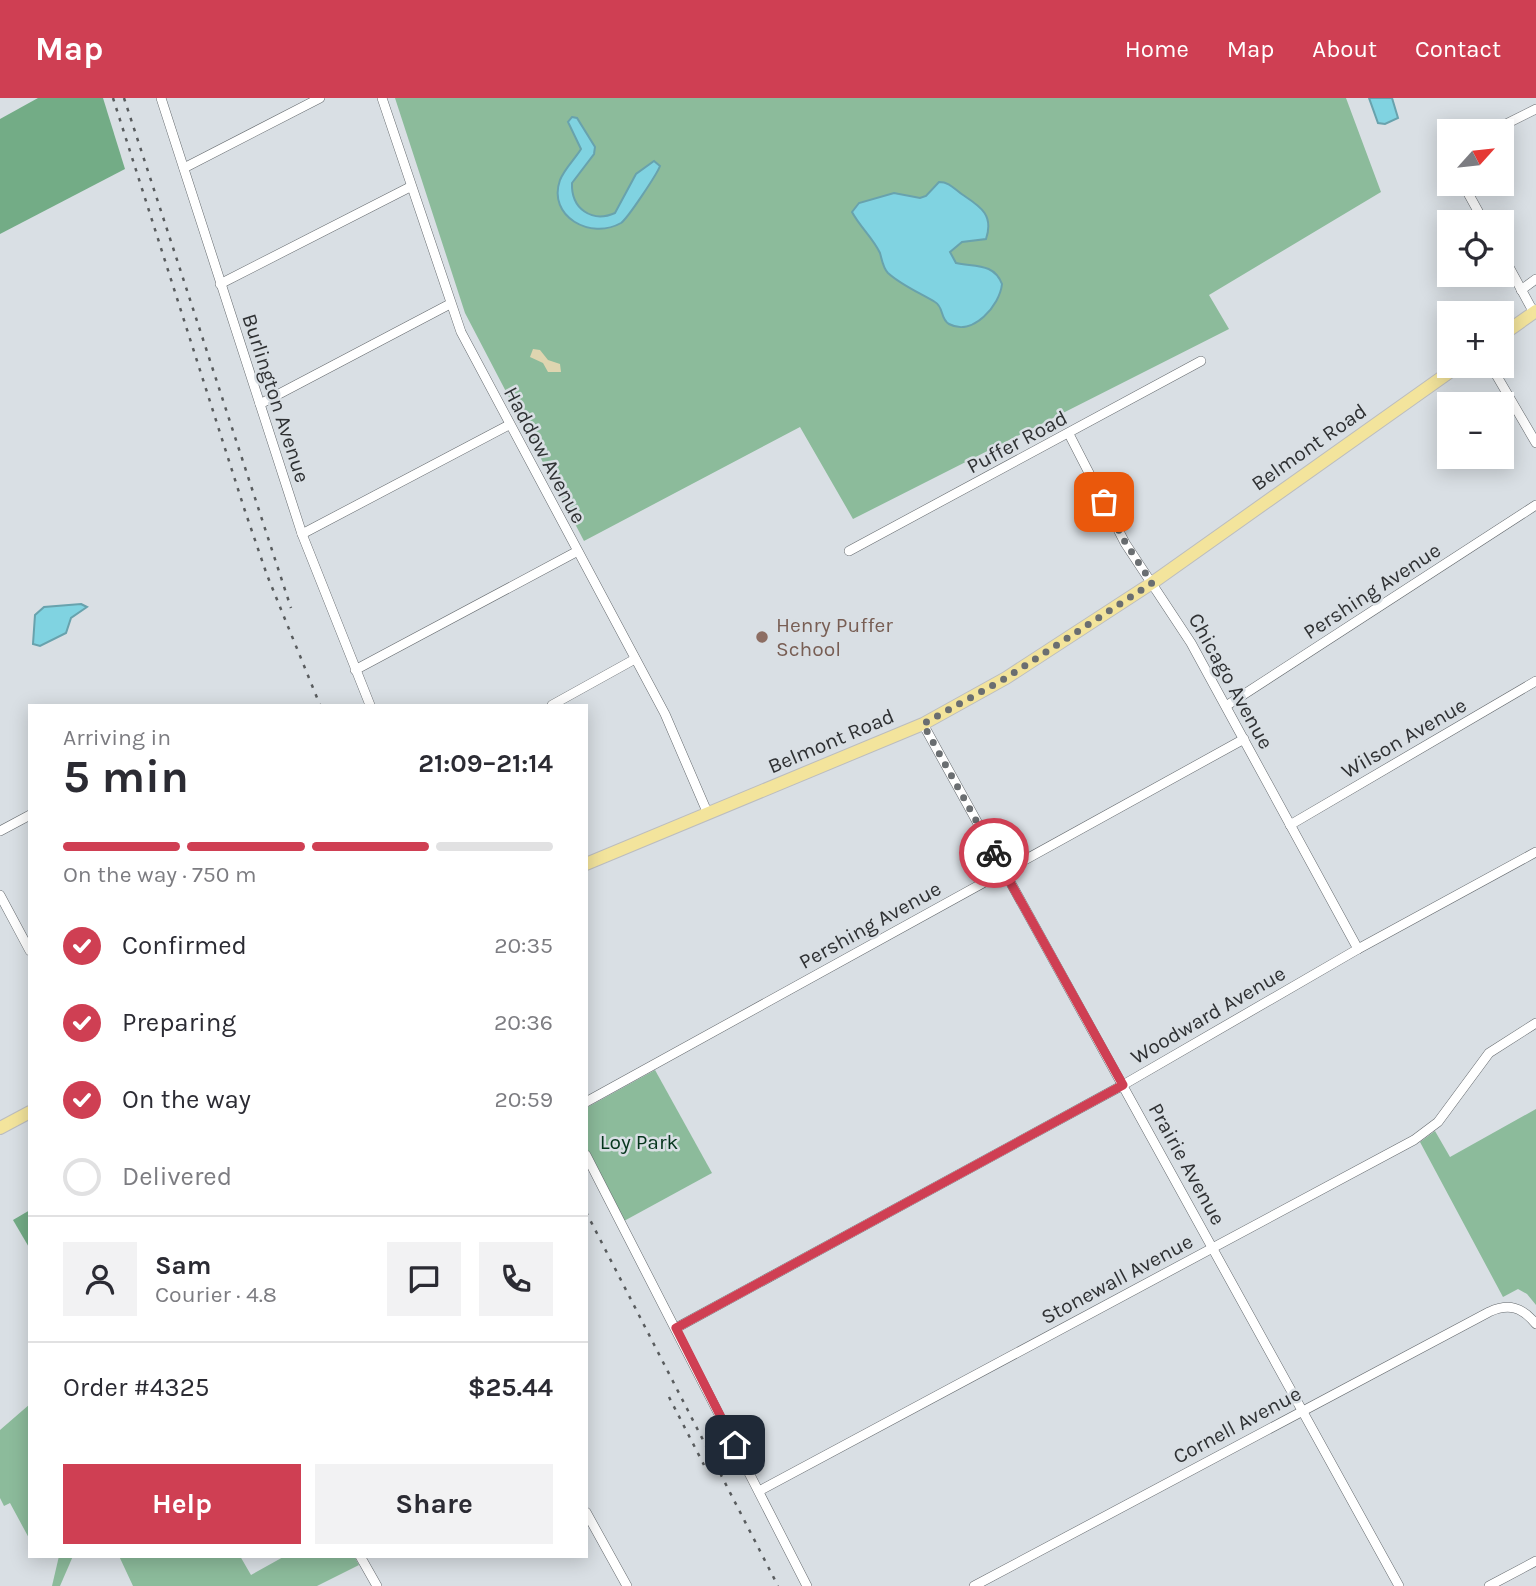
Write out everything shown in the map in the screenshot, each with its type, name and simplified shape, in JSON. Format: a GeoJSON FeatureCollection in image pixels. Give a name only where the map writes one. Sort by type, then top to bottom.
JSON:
{"type":"FeatureCollection","features":[{"type":"Feature","properties":{"kind":"main road"},"geometry":{"type":"LineString","coordinates":[[1514,327],[1535,312]]}},
{"type":"Feature","properties":{"kind":"main road","name":"Belmont Road"},"geometry":{"type":"LineString","coordinates":[[589,863],[923,724],[1006,678],[1152,583],[1441,378]]}},
{"type":"Feature","properties":{"kind":"main road"},"geometry":{"type":"LineString","coordinates":[[0,1128],[28,1113]]}},
{"type":"Feature","properties":{"kind":"street","name":"Burlington Avenue"},"geometry":{"type":"LineString","coordinates":[[161,98],[302,534],[370,704]]}},
{"type":"Feature","properties":{"kind":"street"},"geometry":{"type":"LineString","coordinates":[[184,168],[320,98]]}},
{"type":"Feature","properties":{"kind":"street","name":"Haddow Avenue"},"geometry":{"type":"LineString","coordinates":[[382,98],[450,304],[509,425],[665,714],[708,814]]}},
{"type":"Feature","properties":{"kind":"street"},"geometry":{"type":"LineString","coordinates":[[1514,120],[1536,109]]}},
{"type":"Feature","properties":{"kind":"street"},"geometry":{"type":"LineString","coordinates":[[220,284],[410,187]]}},
{"type":"Feature","properties":{"kind":"street"},"geometry":{"type":"LineString","coordinates":[[1514,277],[1535,312]]}},
{"type":"Feature","properties":{"kind":"street"},"geometry":{"type":"LineString","coordinates":[[1521,290],[1536,279]]}},
{"type":"Feature","properties":{"kind":"street"},"geometry":{"type":"LineString","coordinates":[[260,404],[450,304]]}},
{"type":"Feature","properties":{"kind":"street","name":"Puffer Road"},"geometry":{"type":"LineString","coordinates":[[849,551],[1201,361]]}},
{"type":"Feature","properties":{"kind":"street"},"geometry":{"type":"LineString","coordinates":[[1498,378],[1536,443]]}},
{"type":"Feature","properties":{"kind":"street"},"geometry":{"type":"LineString","coordinates":[[302,534],[509,425]]}},
{"type":"Feature","properties":{"kind":"street","name":"Chicago Avenue"},"geometry":{"type":"LineString","coordinates":[[1069,434],[1125,542],[1226,706],[1359,949]]}},
{"type":"Feature","properties":{"kind":"street","name":"Pershing Avenue"},"geometry":{"type":"LineString","coordinates":[[1226,706],[1536,505]]}},
{"type":"Feature","properties":{"kind":"street"},"geometry":{"type":"LineString","coordinates":[[355,670],[576,552]]}},
{"type":"Feature","properties":{"kind":"street"},"geometry":{"type":"LineString","coordinates":[[554,704],[635,659]]}},
{"type":"Feature","properties":{"kind":"street","name":"Wilson Avenue"},"geometry":{"type":"LineString","coordinates":[[1290,825],[1536,681]]}},
{"type":"Feature","properties":{"kind":"street","name":"Prairie Avenue"},"geometry":{"type":"LineString","coordinates":[[923,724],[1399,1586]]}},
{"type":"Feature","properties":{"kind":"street","name":"Pershing Avenue"},"geometry":{"type":"LineString","coordinates":[[588,1101],[1244,739]]}},
{"type":"Feature","properties":{"kind":"street"},"geometry":{"type":"LineString","coordinates":[[0,831],[28,816]]}},
{"type":"Feature","properties":{"kind":"street","name":"Woodward Avenue"},"geometry":{"type":"LineString","coordinates":[[676,1328],[1123,1085],[1359,949],[1536,852]]}},
{"type":"Feature","properties":{"kind":"street"},"geometry":{"type":"LineString","coordinates":[[0,895],[28,947]]}},
{"type":"Feature","properties":{"kind":"street","name":"Stonewall Avenue"},"geometry":{"type":"LineString","coordinates":[[759,1491],[1427,1132],[1449,1108],[1489,1053],[1536,1023]]}},
{"type":"Feature","properties":{"kind":"street"},"geometry":{"type":"LineString","coordinates":[[588,1159],[807,1586]]}},
{"type":"Feature","properties":{"kind":"street","name":"Cornell Avenue"},"geometry":{"type":"LineString","coordinates":[[974,1586],[1302,1409],[1500,1307],[1521,1309],[1536,1324]]}},
{"type":"Feature","properties":{"kind":"street"},"geometry":{"type":"LineString","coordinates":[[588,1516],[627,1586]]}},
{"type":"Feature","properties":{"kind":"street"},"geometry":{"type":"LineString","coordinates":[[361,1558],[377,1586]]}},
{"type":"Feature","properties":{"kind":"street"},"geometry":{"type":"LineString","coordinates":[[1489,1586],[1536,1561]]}},
{"type":"Feature","properties":{"kind":"green space"},"geometry":{"type":"Polygon","coordinates":[[[38,98],[103,98],[125,169],[0,234],[0,119],[38,98]]]}},
{"type":"Feature","properties":{"kind":"green space"},"geometry":{"type":"Polygon","coordinates":[[[395,98],[1346,98],[1381,192],[1209,295],[1229,329],[853,519],[800,427],[584,541],[465,313],[395,98]]]}},
{"type":"Feature","properties":{"kind":"green space","name":"Loy Park"},"geometry":{"type":"Polygon","coordinates":[[[655,1070],[712,1173],[624,1221],[588,1151],[588,1107],[655,1070]]]}},
{"type":"Feature","properties":{"kind":"green space"},"geometry":{"type":"Polygon","coordinates":[[[1536,1109],[1536,1305],[1527,1294],[1518,1289],[1503,1297],[1420,1142],[1435,1131],[1450,1157],[1536,1109]]]}},
{"type":"Feature","properties":{"kind":"green space"},"geometry":{"type":"Polygon","coordinates":[[[28,1211],[28,1246],[13,1220],[28,1211]]]}},
{"type":"Feature","properties":{"kind":"green space"},"geometry":{"type":"Polygon","coordinates":[[[28,1406],[28,1536],[10,1503],[4,1506],[0,1498],[0,1430],[28,1406]]]}},
{"type":"Feature","properties":{"kind":"green space"},"geometry":{"type":"Polygon","coordinates":[[[59,1558],[72,1558],[60,1586],[52,1586],[59,1558]]]}},
{"type":"Feature","properties":{"kind":"green space"},"geometry":{"type":"Polygon","coordinates":[[[120,1558],[241,1558],[251,1575],[281,1558],[355,1558],[359,1565],[317,1586],[133,1586],[120,1558]]]}},
{"type":"Feature","properties":{"kind":"sand"},"geometry":{"type":"Polygon","coordinates":[[[533,349],[540,350],[548,360],[560,364],[561,372],[548,372],[543,363],[530,357],[533,349]]]}},
{"type":"Feature","properties":{"kind":"water"},"geometry":{"type":"Polygon","coordinates":[[[1369,98],[1392,98],[1398,118],[1385,124],[1378,123],[1369,98]]]}},
{"type":"Feature","properties":{"kind":"water"},"geometry":{"type":"Polygon","coordinates":[[[572,117],[577,118],[595,147],[594,154],[572,183],[579,207],[591,215],[607,216],[615,213],[636,174],[654,161],[660,166],[630,213],[621,223],[609,228],[585,227],[574,222],[560,205],[560,180],[581,149],[568,122],[572,117]]]}},
{"type":"Feature","properties":{"kind":"water"},"geometry":{"type":"Polygon","coordinates":[[[939,182],[949,185],[975,204],[987,218],[986,239],[962,242],[950,252],[956,263],[989,269],[999,277],[1002,284],[991,309],[976,323],[967,326],[949,324],[938,304],[888,273],[880,253],[852,212],[859,203],[894,193],[920,198],[926,196],[939,182]]]}},
{"type":"Feature","properties":{"kind":"water"},"geometry":{"type":"Polygon","coordinates":[[[81,604],[87,607],[71,618],[66,633],[40,646],[33,644],[35,615],[44,607],[81,604]]]}},
{"type":"Feature","properties":{"kind":"railway"},"geometry":{"type":"LineString","coordinates":[[113,98],[245,511],[267,575],[320,704]]}},
{"type":"Feature","properties":{"kind":"railway"},"geometry":{"type":"LineString","coordinates":[[124,98],[291,608]]}},
{"type":"Feature","properties":{"kind":"railway"},"geometry":{"type":"LineString","coordinates":[[588,1216],[778,1586]]}},
{"type":"Feature","properties":{"kind":"railway"},"geometry":{"type":"LineString","coordinates":[[669,1397],[704,1465]]}},
{"type":"Feature","properties":{"kind":"way so far"},"geometry":{"type":"LineString","coordinates":[[994,853],[923,724],[1006,678],[1152,583],[1125,542],[1104,502]]}},
{"type":"Feature","properties":{"kind":"place","name":"Henry Puffer School"},"geometry":{"type":"Point","coordinates":[762,637]}},
{"type":"Feature","properties":{"kind":"route"},"geometry":{"type":"LineString","coordinates":[[735,1445],[676,1328],[1123,1085],[994,853]]}}]}
